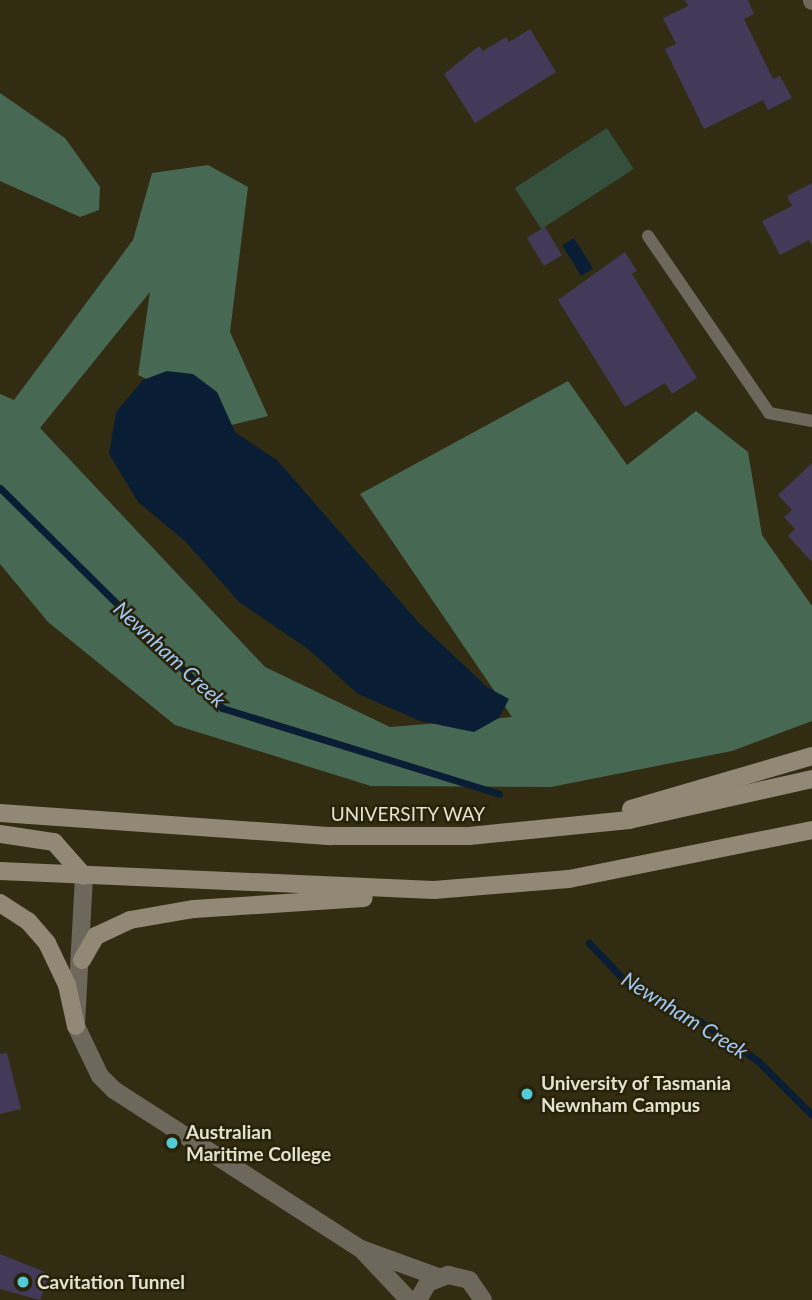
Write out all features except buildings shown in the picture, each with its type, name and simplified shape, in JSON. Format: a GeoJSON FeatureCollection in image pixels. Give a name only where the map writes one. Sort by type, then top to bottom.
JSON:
{"type":"FeatureCollection","features":[{"type":"Feature","properties":{"kind":"main road"},"geometry":{"type":"LineString","coordinates":[[539,831],[712,789],[812,756]]}},
{"type":"Feature","properties":{"kind":"main road","name":"UNIVERSITY WAY"},"geometry":{"type":"LineString","coordinates":[[0,813],[331,836],[539,831],[688,809],[812,779]]}},
{"type":"Feature","properties":{"kind":"main road"},"geometry":{"type":"LineString","coordinates":[[82,960],[96,936],[130,920],[194,909],[569,879],[787,839],[812,832]]}},
{"type":"Feature","properties":{"kind":"main road"},"geometry":{"type":"LineString","coordinates":[[0,834],[54,842],[84,876]]}},
{"type":"Feature","properties":{"kind":"main road"},"geometry":{"type":"LineString","coordinates":[[0,871],[434,890]]}},
{"type":"Feature","properties":{"kind":"main road"},"geometry":{"type":"LineString","coordinates":[[0,903],[28,921],[47,943],[67,985],[76,1026]]}},
{"type":"Feature","properties":{"kind":"street"},"geometry":{"type":"LineString","coordinates":[[84,876],[82,960],[76,1026],[90,1060],[114,1090],[361,1249],[438,1278],[459,1276],[484,1299]]}},
{"type":"Feature","properties":{"kind":"street"},"geometry":{"type":"LineString","coordinates":[[361,1249],[409,1300]]}},
{"type":"Feature","properties":{"kind":"street"},"geometry":{"type":"LineString","coordinates":[[418,1300],[438,1278]]}},
{"type":"Feature","properties":{"kind":"lane"},"geometry":{"type":"LineString","coordinates":[[648,236],[769,413],[812,421]]}},
{"type":"Feature","properties":{"kind":"green space"},"geometry":{"type":"Polygon","coordinates":[[[0,93],[65,138],[100,187],[99,210],[80,217],[0,181],[0,93]]]}},
{"type":"Feature","properties":{"kind":"green space"},"geometry":{"type":"Polygon","coordinates":[[[607,128],[634,169],[541,229],[515,188],[607,128]]]}},
{"type":"Feature","properties":{"kind":"green space"},"geometry":{"type":"Polygon","coordinates":[[[208,165],[248,187],[230,332],[268,416],[215,429],[170,390],[138,375],[150,292],[40,428],[265,667],[390,727],[512,717],[360,494],[568,381],[627,465],[696,411],[748,452],[762,535],[812,606],[812,721],[732,751],[551,787],[371,786],[175,725],[48,622],[0,564],[0,394],[14,400],[133,240],[152,173],[208,165]]]}},
{"type":"Feature","properties":{"kind":"water"},"geometry":{"type":"Polygon","coordinates":[[[574,238],[593,269],[581,276],[562,245],[574,238]]]}},
{"type":"Feature","properties":{"kind":"water"},"geometry":{"type":"Polygon","coordinates":[[[167,371],[193,374],[217,392],[235,432],[278,461],[419,623],[487,687],[509,699],[499,718],[474,732],[420,721],[358,694],[308,649],[239,602],[185,541],[138,502],[109,454],[116,412],[143,380],[167,371]]]}},
{"type":"Feature","properties":{"kind":"waterway","name":"Newnham Creek"},"geometry":{"type":"LineString","coordinates":[[0,488],[222,708],[499,794]]}},
{"type":"Feature","properties":{"kind":"waterway","name":"Newnham Creek"},"geometry":{"type":"LineString","coordinates":[[589,943],[628,984],[698,1020],[758,1061],[812,1115]]}},
{"type":"Feature","properties":{"kind":"place","name":"University of Tasmania Newnham Campus"},"geometry":{"type":"Point","coordinates":[527,1094]}},
{"type":"Feature","properties":{"kind":"place","name":"Australian Maritime College"},"geometry":{"type":"Point","coordinates":[172,1143]}},
{"type":"Feature","properties":{"kind":"place","name":"Cavitation Tunnel"},"geometry":{"type":"Point","coordinates":[23,1282]}}]}
